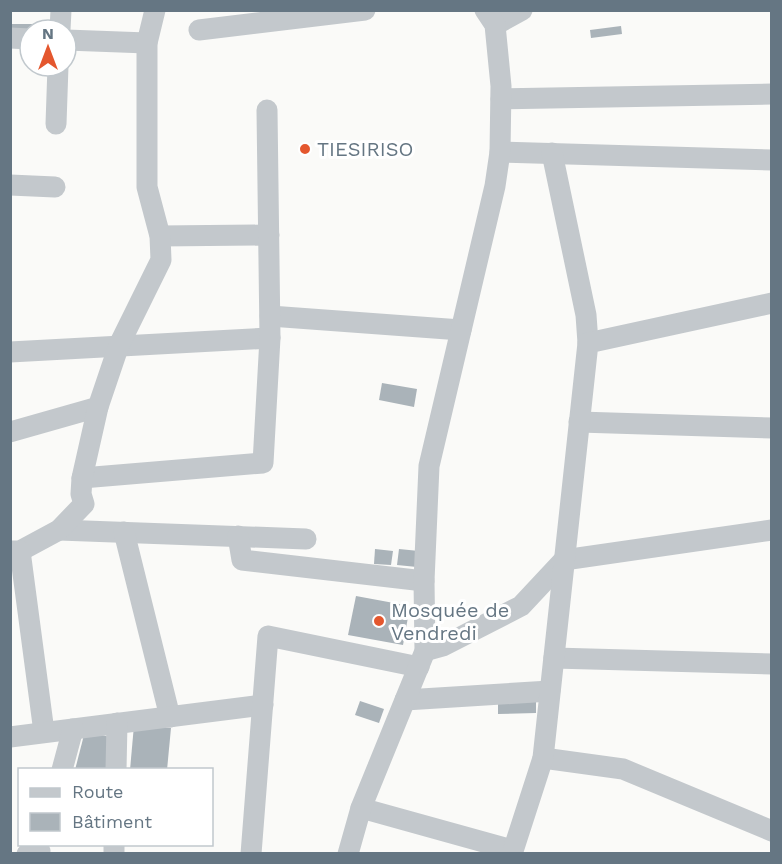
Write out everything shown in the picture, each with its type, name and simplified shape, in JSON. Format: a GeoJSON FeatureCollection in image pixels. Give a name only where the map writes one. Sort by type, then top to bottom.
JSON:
{"type":"FeatureCollection","features":[{"type":"Feature","properties":{"kind":"street"},"geometry":{"type":"LineString","coordinates":[[44,732],[15,551],[59,530],[84,504],[81,494],[82,478],[98,407],[120,345],[161,260],[160,236],[147,187],[147,42],[155,10]]}},
{"type":"Feature","properties":{"kind":"street"},"geometry":{"type":"LineString","coordinates":[[199,30],[365,10]]}},
{"type":"Feature","properties":{"kind":"street"},"geometry":{"type":"LineString","coordinates":[[348,854],[361,808],[422,659],[429,466],[495,186],[500,152],[501,99],[490,18],[522,10]]}},
{"type":"Feature","properties":{"kind":"street"},"geometry":{"type":"LineString","coordinates":[[78,40],[147,42]]}},
{"type":"Feature","properties":{"kind":"street"},"geometry":{"type":"LineString","coordinates":[[56,124],[58,78]]}},
{"type":"Feature","properties":{"kind":"street"},"geometry":{"type":"LineString","coordinates":[[501,99],[771,94]]}},
{"type":"Feature","properties":{"kind":"street"},"geometry":{"type":"LineString","coordinates":[[82,478],[263,463],[270,338],[267,110]]}},
{"type":"Feature","properties":{"kind":"street"},"geometry":{"type":"LineString","coordinates":[[500,152],[771,160]]}},
{"type":"Feature","properties":{"kind":"street"},"geometry":{"type":"LineString","coordinates":[[361,808],[512,852],[543,758],[588,343],[586,315],[552,153]]}},
{"type":"Feature","properties":{"kind":"street"},"geometry":{"type":"LineString","coordinates":[[10,184],[55,187]]}},
{"type":"Feature","properties":{"kind":"street"},"geometry":{"type":"LineString","coordinates":[[160,236],[269,235]]}},
{"type":"Feature","properties":{"kind":"street"},"geometry":{"type":"LineString","coordinates":[[588,343],[771,303]]}},
{"type":"Feature","properties":{"kind":"street"},"geometry":{"type":"LineString","coordinates":[[270,316],[461,330]]}},
{"type":"Feature","properties":{"kind":"street"},"geometry":{"type":"LineString","coordinates":[[10,352],[270,338]]}},
{"type":"Feature","properties":{"kind":"street"},"geometry":{"type":"LineString","coordinates":[[10,432],[98,407]]}},
{"type":"Feature","properties":{"kind":"street"},"geometry":{"type":"LineString","coordinates":[[579,422],[771,428]]}},
{"type":"Feature","properties":{"kind":"street"},"geometry":{"type":"LineString","coordinates":[[59,530],[306,539]]}},
{"type":"Feature","properties":{"kind":"street"},"geometry":{"type":"LineString","coordinates":[[251,854],[267,636],[422,659],[521,606],[564,560],[771,530]]}},
{"type":"Feature","properties":{"kind":"street"},"geometry":{"type":"LineString","coordinates":[[124,532],[170,717]]}},
{"type":"Feature","properties":{"kind":"street"},"geometry":{"type":"LineString","coordinates":[[238,536],[242,560],[424,581]]}},
{"type":"Feature","properties":{"kind":"street"},"geometry":{"type":"LineString","coordinates":[[554,658],[771,664]]}},
{"type":"Feature","properties":{"kind":"street"},"geometry":{"type":"LineString","coordinates":[[405,700],[550,691]]}},
{"type":"Feature","properties":{"kind":"street"},"geometry":{"type":"LineString","coordinates":[[10,736],[262,705]]}},
{"type":"Feature","properties":{"kind":"street"},"geometry":{"type":"LineString","coordinates":[[116,768],[117,723]]}},
{"type":"Feature","properties":{"kind":"street"},"geometry":{"type":"LineString","coordinates":[[63,768],[73,729]]}},
{"type":"Feature","properties":{"kind":"street"},"geometry":{"type":"LineString","coordinates":[[543,758],[623,770],[771,831]]}},
{"type":"Feature","properties":{"kind":"building"},"geometry":{"type":"Polygon","coordinates":[[[10,24],[18,24],[18,30],[10,30],[10,24]]]}},
{"type":"Feature","properties":{"kind":"building"},"geometry":{"type":"Polygon","coordinates":[[[621,26],[622,34],[591,38],[590,30],[621,26]]]}},
{"type":"Feature","properties":{"kind":"building"},"geometry":{"type":"Polygon","coordinates":[[[382,383],[417,389],[414,407],[379,400],[382,383]]]}},
{"type":"Feature","properties":{"kind":"building"},"geometry":{"type":"Polygon","coordinates":[[[375,549],[393,551],[391,565],[374,564],[375,549]]]}},
{"type":"Feature","properties":{"kind":"building"},"geometry":{"type":"Polygon","coordinates":[[[399,549],[419,551],[417,567],[397,565],[399,549]]]}},
{"type":"Feature","properties":{"kind":"building","name":"Mosquée de Vendredi"},"geometry":{"type":"Polygon","coordinates":[[[356,596],[410,606],[403,645],[348,635],[356,596]]]}},
{"type":"Feature","properties":{"kind":"building"},"geometry":{"type":"Polygon","coordinates":[[[360,701],[384,709],[379,723],[355,715],[360,701]]]}},
{"type":"Feature","properties":{"kind":"building"},"geometry":{"type":"Polygon","coordinates":[[[536,701],[536,713],[498,714],[498,702],[536,701]]]}},
{"type":"Feature","properties":{"kind":"building"},"geometry":{"type":"Polygon","coordinates":[[[134,725],[171,728],[167,768],[130,768],[134,725]]]}},
{"type":"Feature","properties":{"kind":"building"},"geometry":{"type":"Polygon","coordinates":[[[85,731],[114,738],[106,768],[76,768],[85,731]]]}},
{"type":"Feature","properties":{"kind":"place","name":"TIESIRISO"},"geometry":{"type":"Point","coordinates":[305,149]}},
{"type":"Feature","properties":{"kind":"place","name":"Mosquée de Vendredi"},"geometry":{"type":"Point","coordinates":[379,621]}}]}
